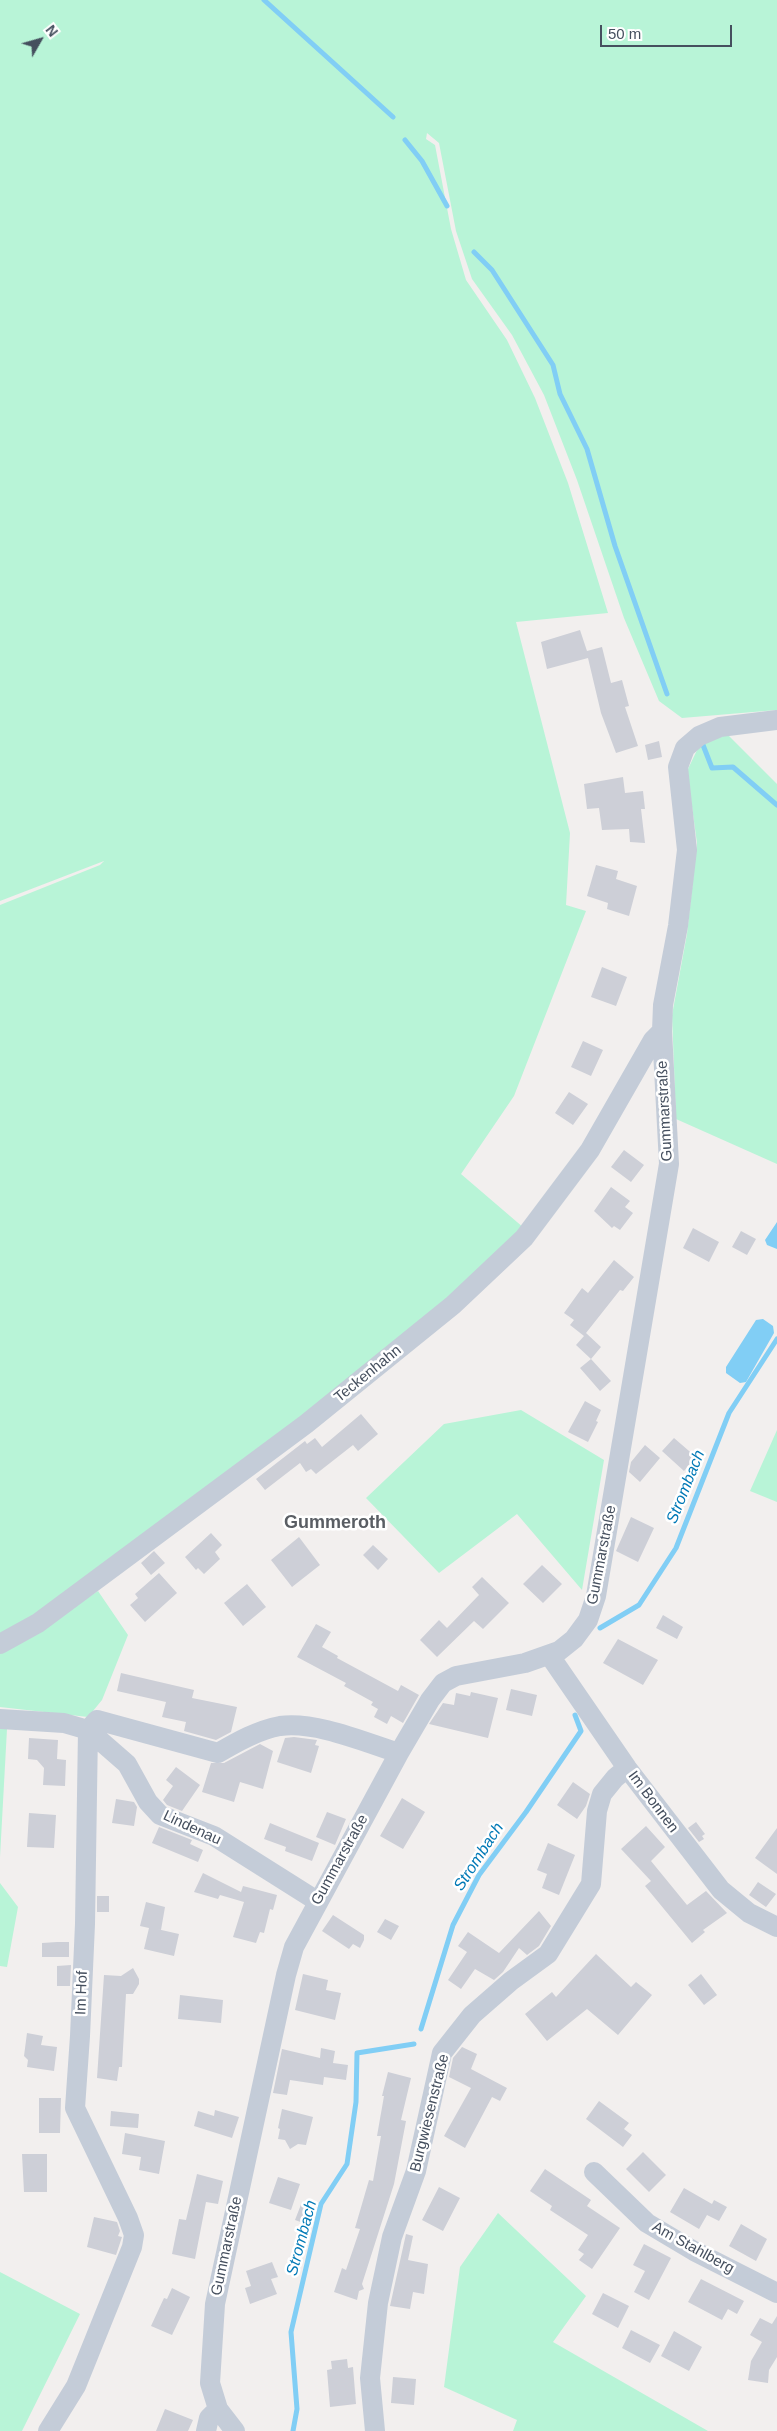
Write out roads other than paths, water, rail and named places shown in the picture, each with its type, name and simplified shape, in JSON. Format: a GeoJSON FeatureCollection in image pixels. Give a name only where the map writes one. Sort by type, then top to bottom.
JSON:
{"type":"FeatureCollection","features":[{"type":"Feature","properties":{"kind":"street","name":"Gummarstraße"},"geometry":{"type":"LineString","coordinates":[[235,2431],[218,2409],[210,2383],[214,2304],[286,1975],[294,1947],[317,1901],[399,1753],[430,1700],[443,1683],[456,1676],[550,1656],[574,1639],[588,1620],[596,1596],[669,1164],[662,1031],[663,1005],[678,926],[687,850],[678,767],[686,748],[699,736],[720,726],[777,720]]}},
{"type":"Feature","properties":{"kind":"street","name":"Teckenhahn"},"geometry":{"type":"LineString","coordinates":[[0,1644],[38,1623],[298,1430],[453,1305],[524,1238],[590,1150],[653,1040],[662,1031]]}},
{"type":"Feature","properties":{"kind":"street","name":"Im Bonnen"},"geometry":{"type":"LineString","coordinates":[[550,1656],[627,1768],[721,1890],[749,1913],[777,1927]]}},
{"type":"Feature","properties":{"kind":"street","name":"Lindenau"},"geometry":{"type":"LineString","coordinates":[[0,1719],[64,1723],[88,1730],[128,1764],[148,1802],[160,1815],[214,1836],[317,1901]]}},
{"type":"Feature","properties":{"kind":"street"},"geometry":{"type":"LineString","coordinates":[[88,1730],[97,1720],[218,1754],[242,1738],[279,1726],[302,1725],[399,1753]]}},
{"type":"Feature","properties":{"kind":"street","name":"Im Hof"},"geometry":{"type":"LineString","coordinates":[[48,2431],[76,2386],[132,2247],[134,2235],[117,2194],[74,2108],[80,2036],[85,1924],[88,1730]]}},
{"type":"Feature","properties":{"kind":"street","name":"Burgwiesenstraße"},"geometry":{"type":"LineString","coordinates":[[375,2431],[370,2378],[378,2303],[392,2236],[416,2171],[442,2053],[472,2015],[511,1981],[548,1954],[591,1884],[597,1810],[602,1794],[615,1778],[627,1768]]}},
{"type":"Feature","properties":{"kind":"street","name":"Am Stahlberg"},"geometry":{"type":"LineString","coordinates":[[594,2172],[647,2223],[694,2251],[777,2293]]}},
{"type":"Feature","properties":{"kind":"street"},"geometry":{"type":"LineString","coordinates":[[206,2431],[209,2418],[218,2409]]}},
{"type":"Feature","properties":{"kind":"water"},"geometry":{"type":"Polygon","coordinates":[[[777,1222],[777,1249],[767,1245],[765,1240],[777,1222]]]}},
{"type":"Feature","properties":{"kind":"water"},"geometry":{"type":"Polygon","coordinates":[[[763,1319],[773,1326],[774,1333],[746,1382],[740,1383],[726,1373],[726,1367],[756,1320],[763,1319]]]}},
{"type":"Feature","properties":{"kind":"waterway"},"geometry":{"type":"LineString","coordinates":[[264,0],[393,117]]}},
{"type":"Feature","properties":{"kind":"waterway"},"geometry":{"type":"LineString","coordinates":[[405,140],[422,161],[447,206]]}},
{"type":"Feature","properties":{"kind":"waterway"},"geometry":{"type":"LineString","coordinates":[[474,252],[492,270],[553,365],[560,394],[587,449],[615,546],[667,694]]}},
{"type":"Feature","properties":{"kind":"waterway"},"geometry":{"type":"LineString","coordinates":[[703,745],[712,768],[733,767],[777,805]]}},
{"type":"Feature","properties":{"kind":"waterway","name":"Strombach"},"geometry":{"type":"LineString","coordinates":[[600,1628],[639,1605],[676,1548],[729,1413],[777,1339]]}},
{"type":"Feature","properties":{"kind":"waterway","name":"Strombach"},"geometry":{"type":"LineString","coordinates":[[421,2029],[453,1925],[479,1875],[526,1812],[581,1731],[575,1715]]}},
{"type":"Feature","properties":{"kind":"waterway","name":"Strombach"},"geometry":{"type":"LineString","coordinates":[[293,2431],[297,2409],[291,2332],[321,2204],[347,2164],[356,2102],[357,2053],[414,2044]]}},
{"type":"Feature","properties":{"kind":"district","name":"Gummeroth"},"geometry":{"type":"Point","coordinates":[335,1523]}}]}
